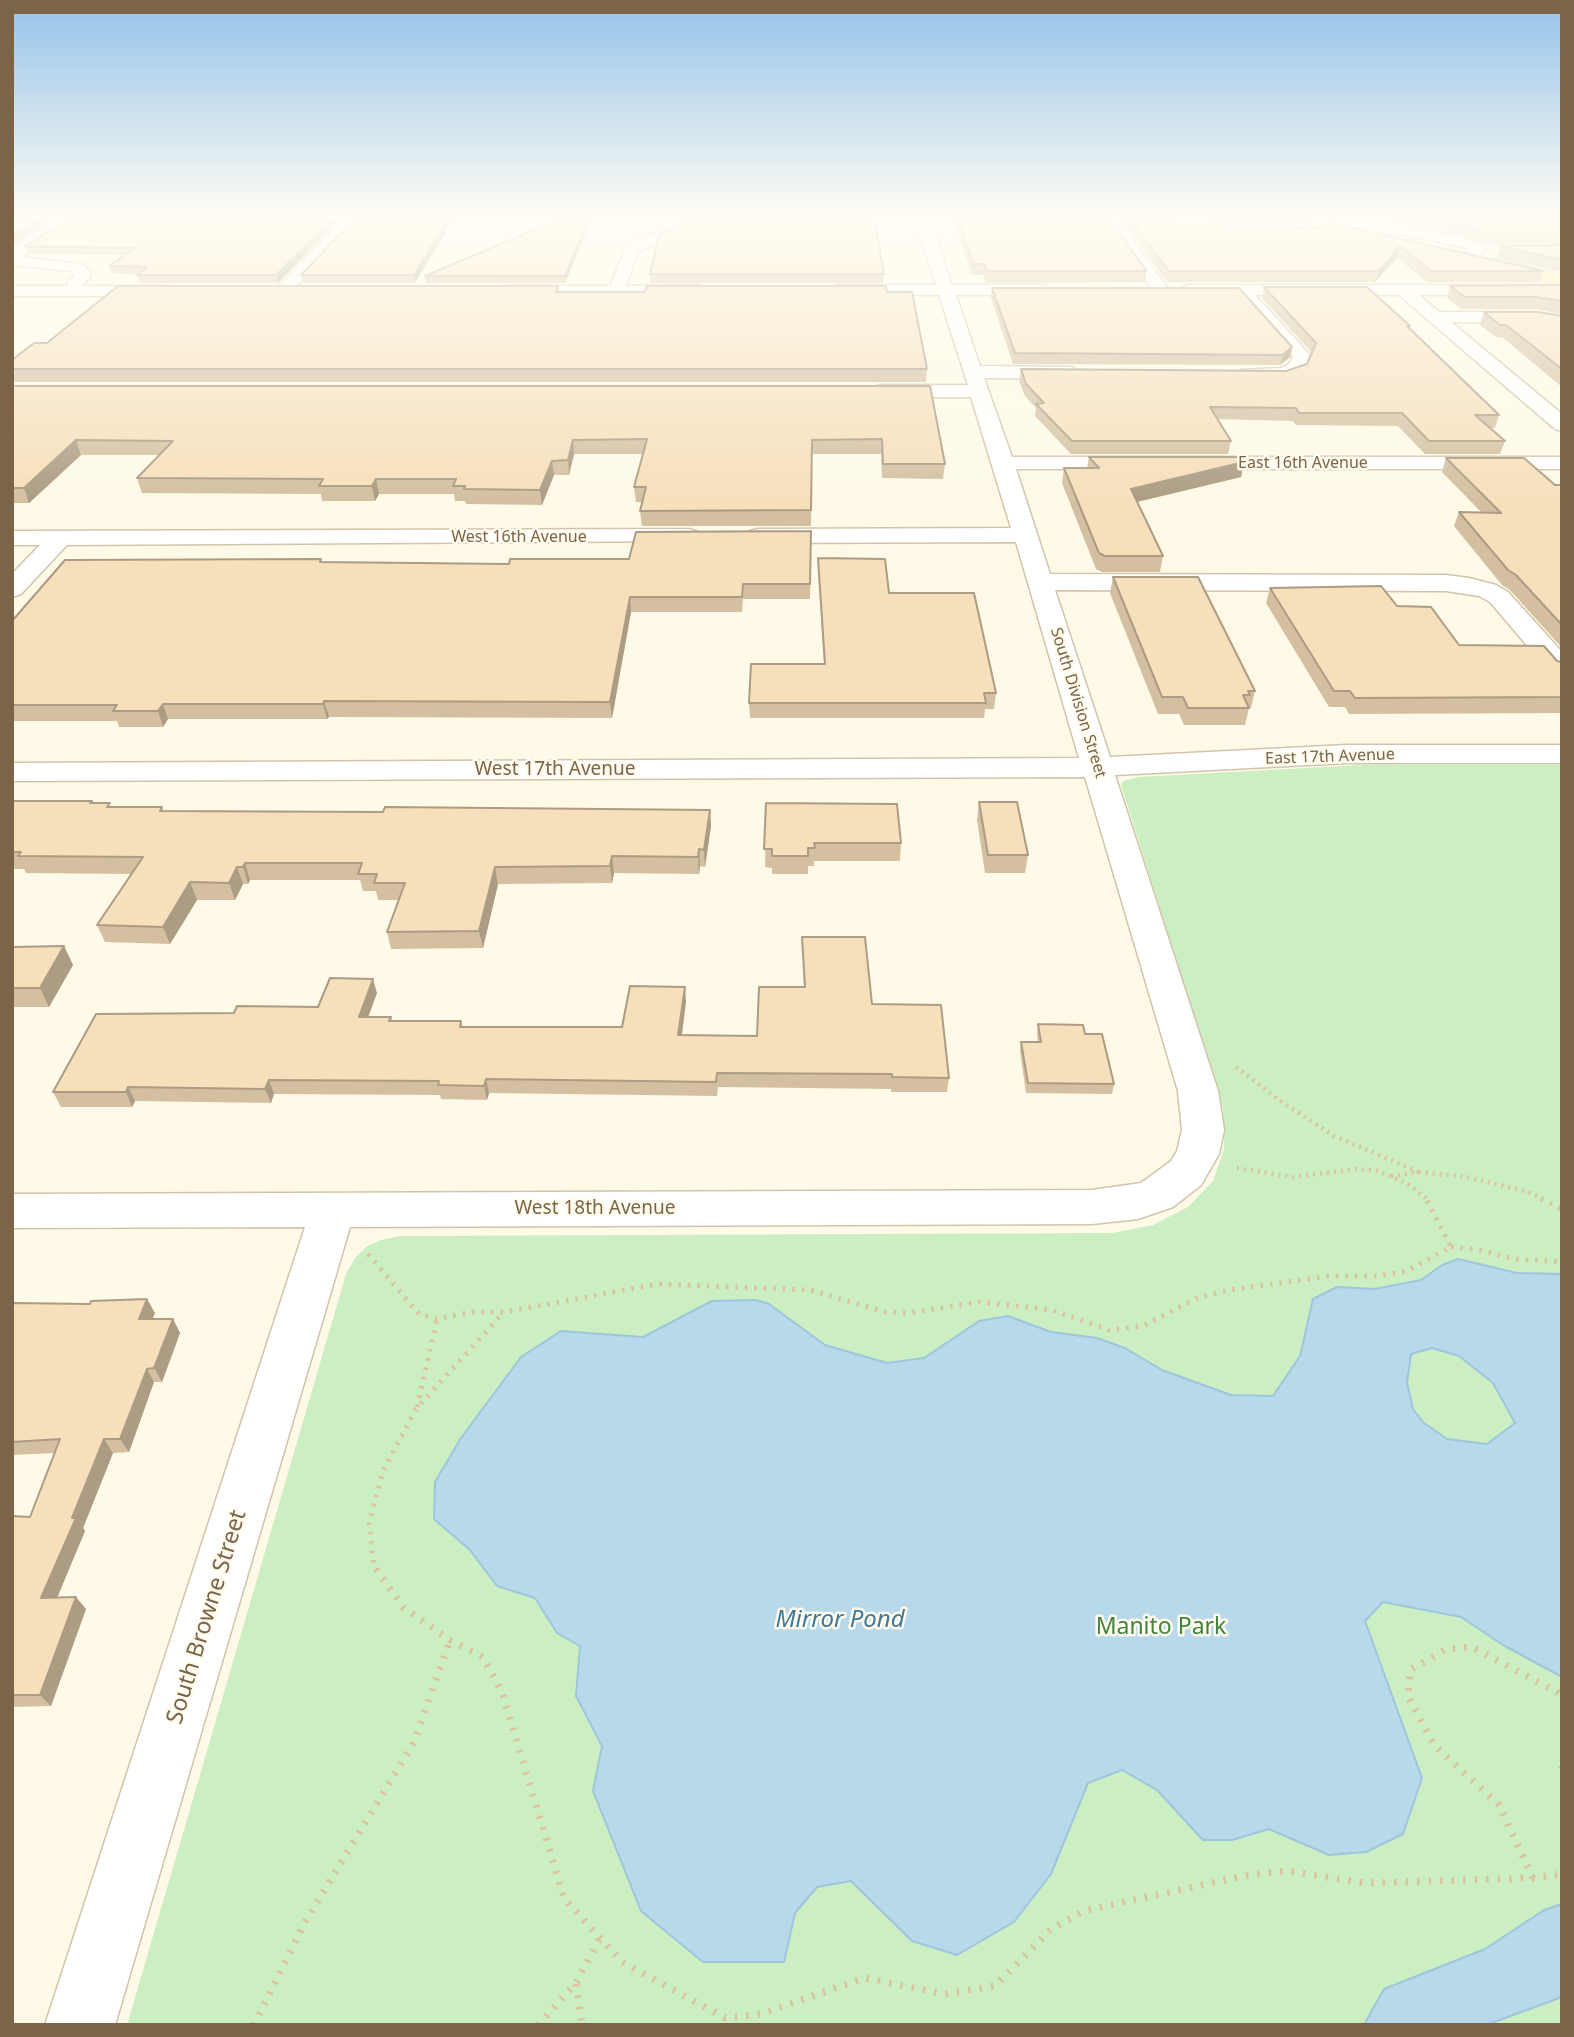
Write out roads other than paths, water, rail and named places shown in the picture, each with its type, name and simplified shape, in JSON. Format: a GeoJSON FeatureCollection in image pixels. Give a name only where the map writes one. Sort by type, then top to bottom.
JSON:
{"type":"FeatureCollection","features":[{"type":"Feature","properties":{"kind":"street","name":"South Division Street"},"geometry":{"type":"LineString","coordinates":[[953,313],[1041,582],[1201,1104],[1203,1130],[1198,1154],[1174,1185]]}},
{"type":"Feature","properties":{"kind":"street"},"geometry":{"type":"LineString","coordinates":[[1228,374],[1283,374],[1296,369],[1301,356],[1263,313]]}},
{"type":"Feature","properties":{"kind":"street"},"geometry":{"type":"LineString","coordinates":[[1430,313],[1562,425]]}},
{"type":"Feature","properties":{"kind":"street"},"geometry":{"type":"LineString","coordinates":[[1435,317],[1533,317],[1562,321]]}},
{"type":"Feature","properties":{"kind":"street"},"geometry":{"type":"LineString","coordinates":[[859,391],[1089,373]]}},
{"type":"Feature","properties":{"kind":"street","name":"East 16th Avenue"},"geometry":{"type":"LineString","coordinates":[[1003,463],[1562,463]]}},
{"type":"Feature","properties":{"kind":"street","name":"West 16th Avenue"},"geometry":{"type":"LineString","coordinates":[[12,538],[1026,535]]}},
{"type":"Feature","properties":{"kind":"street"},"geometry":{"type":"LineString","coordinates":[[12,589],[60,538]]}},
{"type":"Feature","properties":{"kind":"street"},"geometry":{"type":"LineString","coordinates":[[1041,582],[1446,583],[1469,586],[1487,590],[1499,597],[1562,669]]}},
{"type":"Feature","properties":{"kind":"street","name":"East 17th Avenue"},"geometry":{"type":"LineString","coordinates":[[1098,768],[1348,754],[1562,754]]}},
{"type":"Feature","properties":{"kind":"street","name":"West 17th Avenue"},"geometry":{"type":"LineString","coordinates":[[12,772],[1098,768]]}},
{"type":"Feature","properties":{"kind":"street","name":"West 18th Avenue"},"geometry":{"type":"LineString","coordinates":[[12,1211],[1092,1207],[1138,1202],[1174,1185]]}},
{"type":"Feature","properties":{"kind":"street","name":"South Browne Street"},"geometry":{"type":"LineString","coordinates":[[80,2025],[333,1209]]}},
{"type":"Feature","properties":{"kind":"water","name":"Mirror Pond"},"geometry":{"type":"Polygon","coordinates":[[[1458,1259],[1517,1273],[1562,1274],[1562,1677],[1503,1645],[1461,1617],[1383,1602],[1365,1621],[1422,1778],[1403,1834],[1366,1852],[1329,1855],[1269,1829],[1232,1840],[1203,1840],[1157,1790],[1122,1770],[1088,1783],[1051,1874],[1014,1922],[957,1955],[912,1941],[851,1881],[817,1887],[795,1913],[784,1962],[703,1962],[641,1911],[593,1791],[602,1746],[576,1696],[580,1646],[557,1633],[535,1598],[497,1586],[470,1550],[434,1519],[435,1482],[461,1438],[521,1357],[561,1331],[643,1337],[712,1301],[756,1300],[769,1304],[825,1345],[887,1363],[924,1358],[979,1321],[1008,1316],[1051,1332],[1097,1338],[1125,1348],[1162,1370],[1231,1395],[1273,1396],[1300,1356],[1313,1299],[1337,1287],[1375,1289],[1421,1280],[1442,1265],[1458,1259]],[[1432,1348],[1411,1354],[1407,1382],[1413,1409],[1424,1423],[1447,1439],[1487,1444],[1515,1423],[1493,1383],[1459,1356],[1432,1348]]]}},
{"type":"Feature","properties":{"kind":"water"},"geometry":{"type":"Polygon","coordinates":[[[1562,1904],[1562,1997],[1486,2025],[1364,2025],[1384,1989],[1485,1949],[1544,1910],[1562,1904]]]}},
{"type":"Feature","properties":{"kind":"park label","name":"Manito Park"},"geometry":{"type":"Point","coordinates":[1161,1627]}}]}
